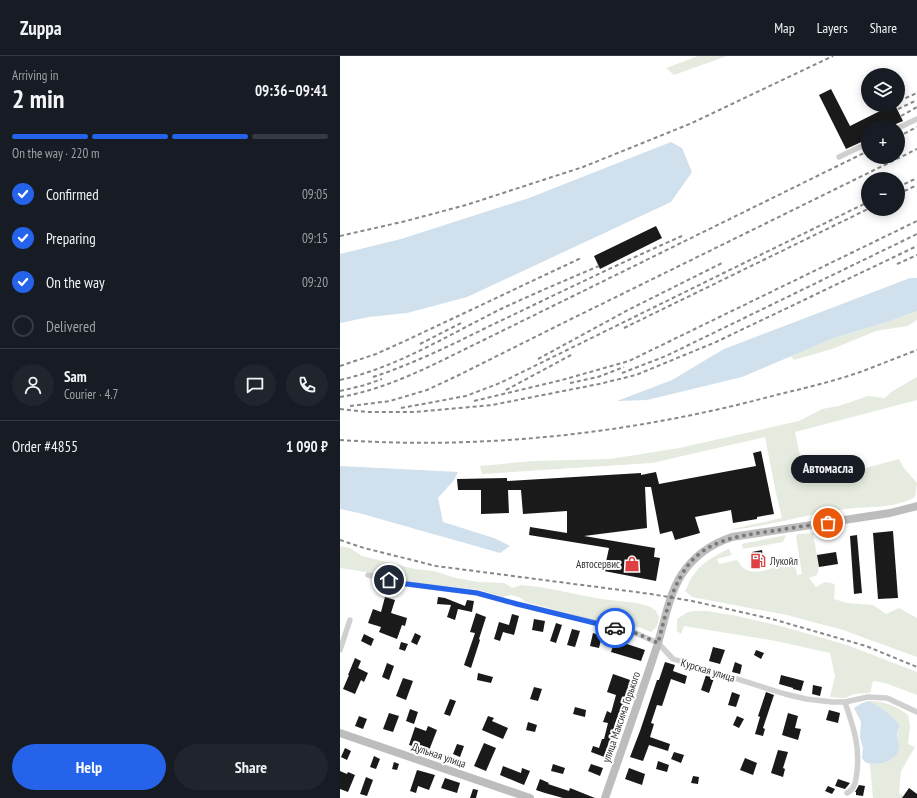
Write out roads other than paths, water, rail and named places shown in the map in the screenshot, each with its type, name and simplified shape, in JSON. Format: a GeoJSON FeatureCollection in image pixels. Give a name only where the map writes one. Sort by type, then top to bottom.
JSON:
{"type":"FeatureCollection","features":[{"type":"Feature","properties":{"kind":"main road","name":"улица Максима Горького"},"geometry":{"type":"LineString","coordinates":[[606,798],[658,643],[674,590],[681,575],[696,557],[710,546],[732,537],[890,513],[917,506]]}},
{"type":"Feature","properties":{"kind":"main road","name":"Дульная улица"},"geometry":{"type":"LineString","coordinates":[[340,734],[530,798]]}},
{"type":"Feature","properties":{"kind":"street"},"geometry":{"type":"LineString","coordinates":[[905,125],[917,119]]}},
{"type":"Feature","properties":{"kind":"street"},"geometry":{"type":"LineString","coordinates":[[839,157],[861,146]]}},
{"type":"Feature","properties":{"kind":"street","name":"Курская улица"},"geometry":{"type":"LineString","coordinates":[[368,575],[399,583],[477,593],[631,631],[658,643],[673,659],[785,694],[806,699],[845,702],[868,697],[887,698],[917,712]]}},
{"type":"Feature","properties":{"kind":"street"},"geometry":{"type":"LineString","coordinates":[[340,650],[350,620]]}},
{"type":"Feature","properties":{"kind":"street"},"geometry":{"type":"LineString","coordinates":[[845,702],[857,737],[859,757],[854,787],[847,793]]}},
{"type":"Feature","properties":{"kind":"water"},"geometry":{"type":"Polygon","coordinates":[[[671,142],[682,148],[692,172],[671,202],[467,297],[407,313],[369,317],[340,323],[340,254],[401,239],[529,198],[671,142]]]}},
{"type":"Feature","properties":{"kind":"water"},"geometry":{"type":"Polygon","coordinates":[[[910,278],[917,278],[917,311],[834,338],[742,377],[647,400],[617,401],[672,380],[724,349],[910,278]]]}},
{"type":"Feature","properties":{"kind":"water"},"geometry":{"type":"Polygon","coordinates":[[[340,466],[458,472],[454,480],[438,498],[443,522],[494,538],[510,546],[500,553],[340,509],[340,466]]]}},
{"type":"Feature","properties":{"kind":"water"},"geometry":{"type":"Polygon","coordinates":[[[869,701],[886,712],[900,726],[897,735],[899,746],[897,753],[890,760],[874,764],[865,762],[862,758],[863,748],[860,737],[861,722],[854,708],[869,701]]]}},
{"type":"Feature","properties":{"kind":"railway"},"geometry":{"type":"LineString","coordinates":[[340,236],[406,221],[466,205],[583,167],[692,123],[833,56]]}},
{"type":"Feature","properties":{"kind":"railway"},"geometry":{"type":"LineString","coordinates":[[905,98],[917,93]]}},
{"type":"Feature","properties":{"kind":"railway"},"geometry":{"type":"LineString","coordinates":[[905,106],[917,100]]}},
{"type":"Feature","properties":{"kind":"railway"},"geometry":{"type":"LineString","coordinates":[[901,116],[917,107]]}},
{"type":"Feature","properties":{"kind":"railway"},"geometry":{"type":"LineString","coordinates":[[905,133],[917,127]]}},
{"type":"Feature","properties":{"kind":"railway"},"geometry":{"type":"LineString","coordinates":[[350,406],[390,401],[427,390],[917,149]]}},
{"type":"Feature","properties":{"kind":"railway"},"geometry":{"type":"LineString","coordinates":[[340,397],[380,387],[431,366],[861,154]]}},
{"type":"Feature","properties":{"kind":"railway"},"geometry":{"type":"LineString","coordinates":[[905,184],[917,178]]}},
{"type":"Feature","properties":{"kind":"railway"},"geometry":{"type":"LineString","coordinates":[[905,191],[917,185]]}},
{"type":"Feature","properties":{"kind":"railway"},"geometry":{"type":"LineString","coordinates":[[401,408],[466,396],[500,383],[861,205]]}},
{"type":"Feature","properties":{"kind":"railway"},"geometry":{"type":"LineString","coordinates":[[624,328],[861,212]]}},
{"type":"Feature","properties":{"kind":"railway"},"geometry":{"type":"LineString","coordinates":[[474,401],[562,380],[629,361],[917,221]]}},
{"type":"Feature","properties":{"kind":"railway"},"geometry":{"type":"LineString","coordinates":[[622,373],[666,356],[917,234]]}},
{"type":"Feature","properties":{"kind":"railway"},"geometry":{"type":"LineString","coordinates":[[373,377],[436,352],[590,278],[682,236]]}},
{"type":"Feature","properties":{"kind":"railway"},"geometry":{"type":"LineString","coordinates":[[340,409],[368,412],[415,412],[492,405],[599,384],[636,375],[716,342],[917,246]]}},
{"type":"Feature","properties":{"kind":"railway"},"geometry":{"type":"LineString","coordinates":[[897,264],[917,255]]}},
{"type":"Feature","properties":{"kind":"railway"},"geometry":{"type":"LineString","coordinates":[[340,366],[376,354],[581,258]]}},
{"type":"Feature","properties":{"kind":"railway"},"geometry":{"type":"LineString","coordinates":[[538,359],[628,310],[722,263]]}},
{"type":"Feature","properties":{"kind":"railway"},"geometry":{"type":"LineString","coordinates":[[340,380],[402,359],[537,292],[599,266]]}},
{"type":"Feature","properties":{"kind":"railway"},"geometry":{"type":"LineString","coordinates":[[420,344],[463,322]]}},
{"type":"Feature","properties":{"kind":"railway"},"geometry":{"type":"LineString","coordinates":[[340,440],[450,443],[560,436],[615,429],[723,408],[820,384],[863,371],[917,350]]}},
{"type":"Feature","properties":{"kind":"railway"},"geometry":{"type":"LineString","coordinates":[[506,390],[571,355]]}},
{"type":"Feature","properties":{"kind":"railway"},"geometry":{"type":"LineString","coordinates":[[570,383],[598,377],[624,367]]}},
{"type":"Feature","properties":{"kind":"railway"},"geometry":{"type":"LineString","coordinates":[[340,391],[382,379]]}},
{"type":"Feature","properties":{"kind":"railway"},"geometry":{"type":"LineString","coordinates":[[340,540],[364,548],[436,566],[651,594],[692,601],[772,619],[866,646],[917,667]]}},
{"type":"Feature","properties":{"kind":"place","name":"Автомасла"},"geometry":{"type":"Point","coordinates":[828,523]}},
{"type":"Feature","properties":{"kind":"place","name":"Лукойл"},"geometry":{"type":"Point","coordinates":[758,561]}},
{"type":"Feature","properties":{"kind":"place","name":"Автосервис"},"geometry":{"type":"Point","coordinates":[632,564]}}]}
